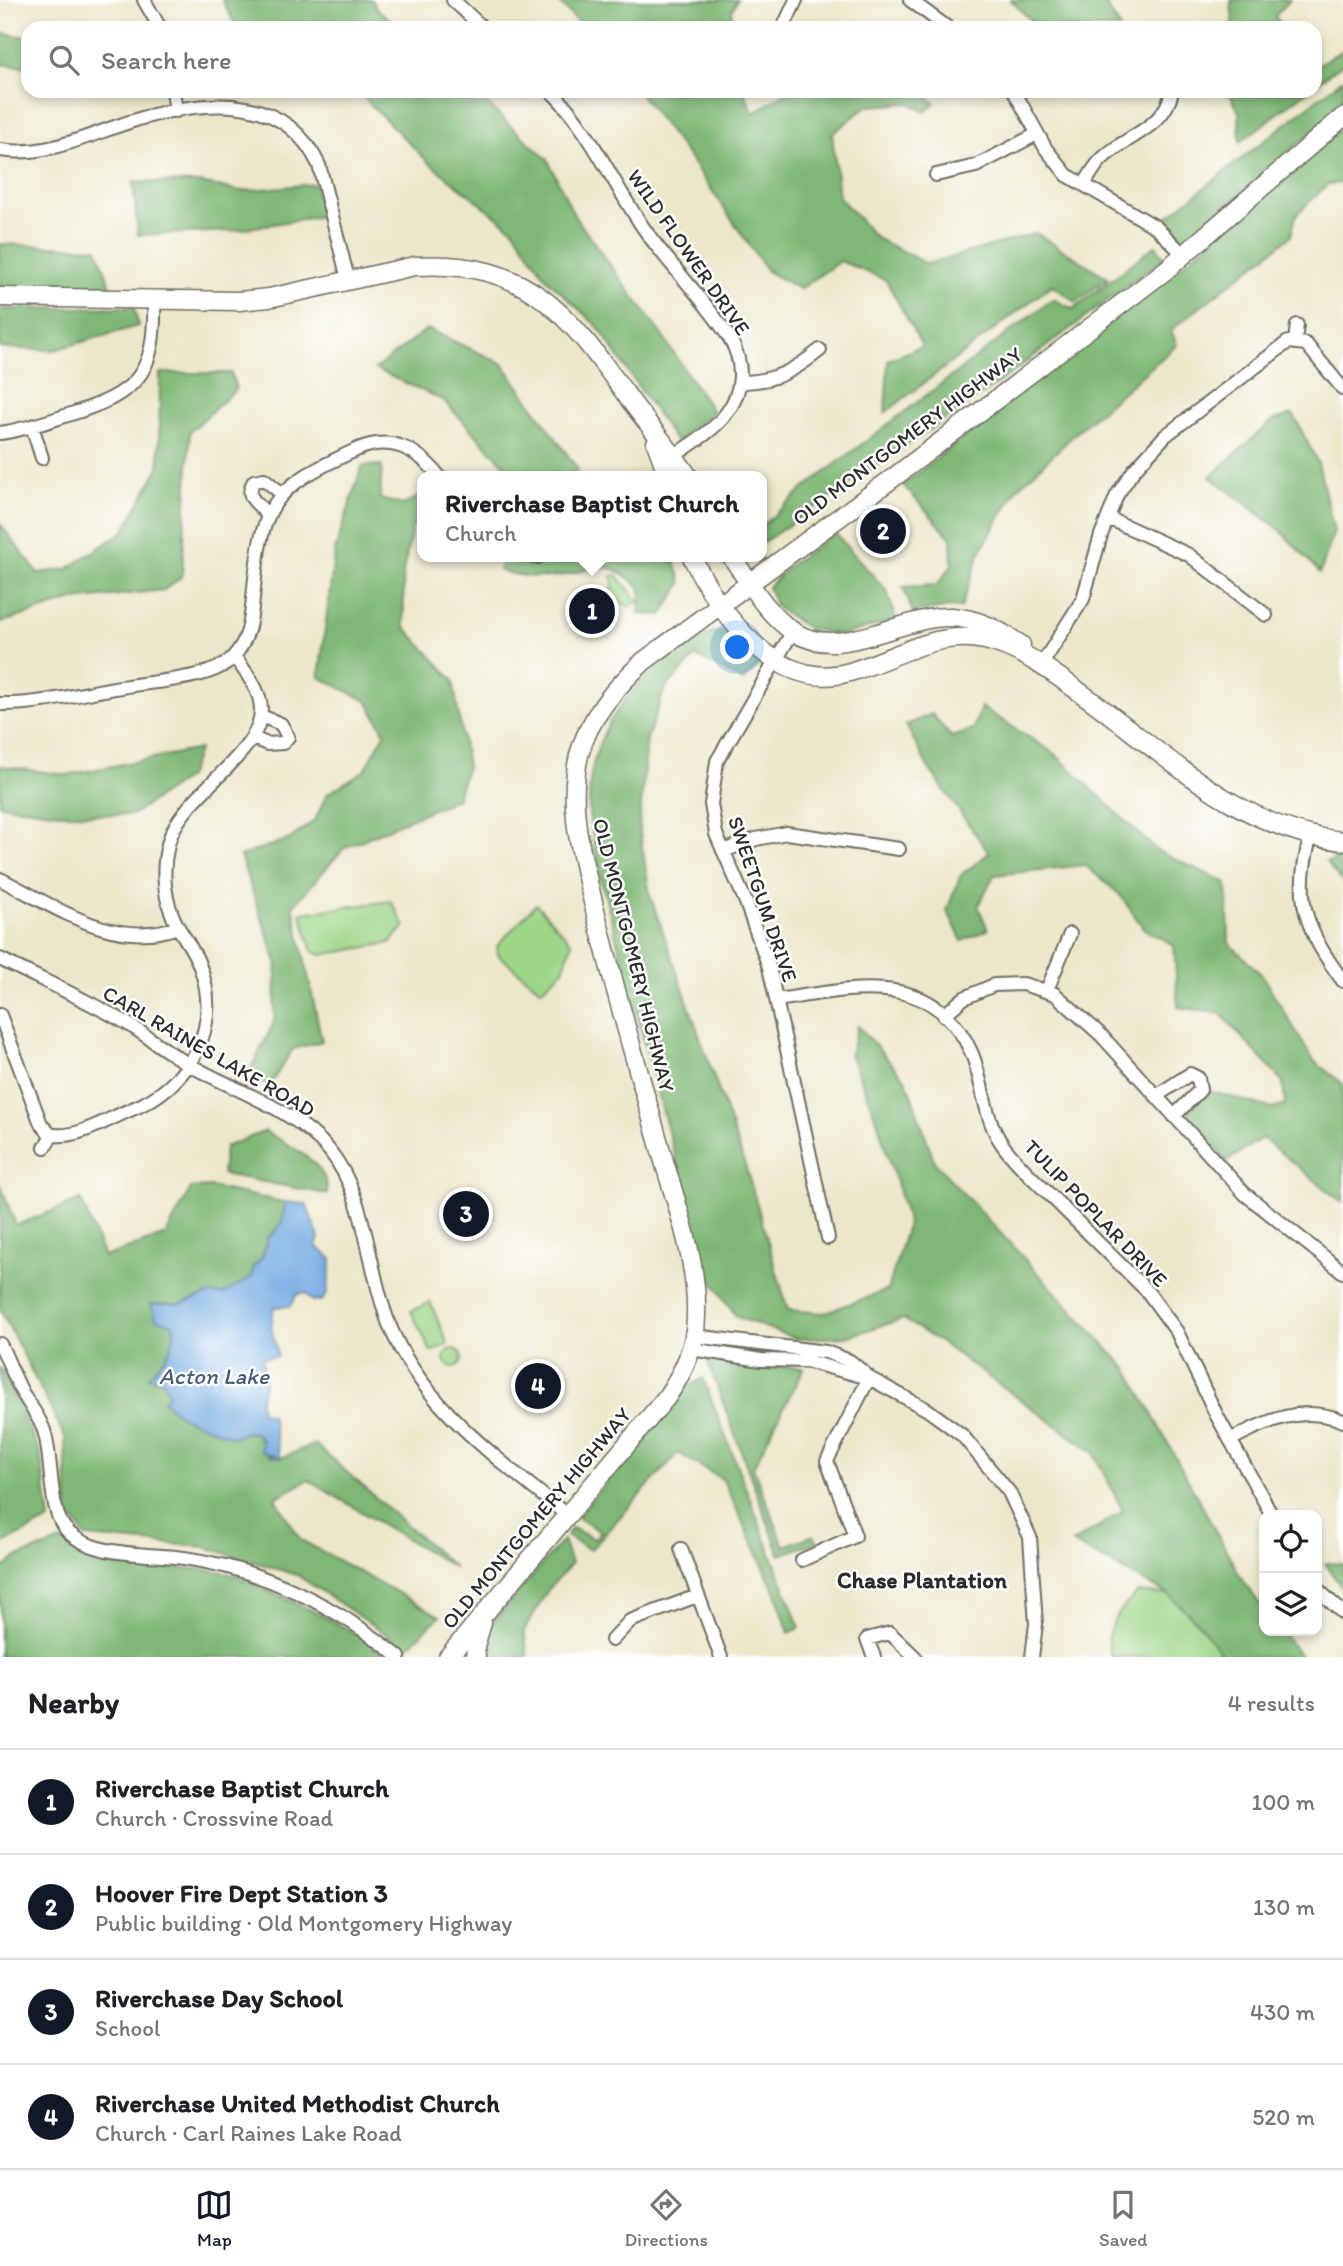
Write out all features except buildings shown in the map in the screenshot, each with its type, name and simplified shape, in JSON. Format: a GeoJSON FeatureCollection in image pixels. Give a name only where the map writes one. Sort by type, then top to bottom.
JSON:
{"type":"FeatureCollection","features":[{"type":"Feature","properties":{"kind":"street"},"geometry":{"type":"LineString","coordinates":[[144,0],[156,21]]}},
{"type":"Feature","properties":{"kind":"street"},"geometry":{"type":"LineString","coordinates":[[453,0],[476,21]]}},
{"type":"Feature","properties":{"kind":"street"},"geometry":{"type":"LineString","coordinates":[[786,21],[796,0]]}},
{"type":"Feature","properties":{"kind":"street"},"geometry":{"type":"LineString","coordinates":[[910,0],[938,21]]}},
{"type":"Feature","properties":{"kind":"street"},"geometry":{"type":"LineString","coordinates":[[174,98],[176,111]]}},
{"type":"Feature","properties":{"kind":"street","name":"WILD FLOWER DRIVE"},"geometry":{"type":"LineString","coordinates":[[557,98],[578,121],[648,233],[732,341],[738,359],[740,382]]}},
{"type":"Feature","properties":{"kind":"street"},"geometry":{"type":"LineString","coordinates":[[1018,98],[1057,165],[1084,185],[1156,227],[1184,255]]}},
{"type":"Feature","properties":{"kind":"street"},"geometry":{"type":"LineString","coordinates":[[1084,185],[1101,159],[1154,123],[1170,98]]}},
{"type":"Feature","properties":{"kind":"street"},"geometry":{"type":"LineString","coordinates":[[0,150],[49,149],[146,117],[176,111],[259,108],[295,128],[319,164],[348,279]]}},
{"type":"Feature","properties":{"kind":"street","name":"OLD MONTGOMERY HIGHWAY"},"geometry":{"type":"LineString","coordinates":[[449,1657],[666,1398],[685,1368],[693,1342],[696,1307],[690,1260],[581,852],[575,789],[580,753],[605,701],[644,661],[719,603],[897,475],[1184,255],[1343,117]]}},
{"type":"Feature","properties":{"kind":"street"},"geometry":{"type":"LineString","coordinates":[[936,175],[976,166],[1037,134]]}},
{"type":"Feature","properties":{"kind":"street"},"geometry":{"type":"LineString","coordinates":[[0,297],[254,300],[391,270],[437,265],[487,272],[535,293],[567,318],[587,340],[634,407],[669,465],[725,417],[735,400],[740,382],[766,381],[786,374],[820,349]]}},
{"type":"Feature","properties":{"kind":"street"},"geometry":{"type":"LineString","coordinates":[[0,433],[32,426],[110,401],[132,386],[148,360],[152,345],[154,300]]}},
{"type":"Feature","properties":{"kind":"street"},"geometry":{"type":"LineString","coordinates":[[1295,341],[1297,324]]}},
{"type":"Feature","properties":{"kind":"street"},"geometry":{"type":"LineString","coordinates":[[1042,664],[1083,599],[1108,518],[1122,487],[1165,436],[1280,346],[1295,341],[1311,348],[1343,389]]}},
{"type":"Feature","properties":{"kind":"street"},"geometry":{"type":"LineString","coordinates":[[32,426],[42,458]]}},
{"type":"Feature","properties":{"kind":"street"},"geometry":{"type":"LineString","coordinates":[[0,704],[189,677],[215,669],[234,656],[249,629],[261,537],[267,516],[281,493],[314,471],[359,449],[385,443],[420,454],[435,471]]}},
{"type":"Feature","properties":{"kind":"street"},"geometry":{"type":"LineString","coordinates":[[267,516],[251,499],[250,488],[254,481],[264,479],[281,493]]}},
{"type":"Feature","properties":{"kind":"street"},"geometry":{"type":"LineString","coordinates":[[1108,518],[1189,555],[1266,615]]}},
{"type":"Feature","properties":{"kind":"street"},"geometry":{"type":"LineString","coordinates":[[695,562],[719,603],[747,637],[776,660],[801,672],[840,674],[919,644],[964,636],[1003,645],[1042,664]]}},
{"type":"Feature","properties":{"kind":"street"},"geometry":{"type":"LineString","coordinates":[[735,562],[781,622],[809,638],[839,641],[928,618],[962,618],[998,630],[1240,808],[1264,822],[1311,836],[1343,841]]}},
{"type":"Feature","properties":{"kind":"street","name":"SWEETGUM DRIVE"},"geometry":{"type":"LineString","coordinates":[[793,631],[717,761],[711,804],[723,851],[755,925],[777,1000],[828,1238]]}},
{"type":"Feature","properties":{"kind":"street"},"geometry":{"type":"LineString","coordinates":[[52,1135],[73,1133],[154,1100],[170,1088],[198,1049],[206,1021],[206,991],[198,961],[178,927],[165,889],[165,858],[172,831],[192,800],[253,738],[261,716],[256,688],[234,656]]}},
{"type":"Feature","properties":{"kind":"street"},"geometry":{"type":"LineString","coordinates":[[253,738],[274,745],[283,743],[288,737],[281,723],[261,716]]}},
{"type":"Feature","properties":{"kind":"street"},"geometry":{"type":"LineString","coordinates":[[723,851],[756,839],[787,833],[899,849]]}},
{"type":"Feature","properties":{"kind":"street"},"geometry":{"type":"LineString","coordinates":[[1311,836],[1302,864],[1305,914],[1312,936],[1343,981]]}},
{"type":"Feature","properties":{"kind":"street"},"geometry":{"type":"LineString","coordinates":[[0,879],[107,930],[142,936],[178,927]]}},
{"type":"Feature","properties":{"kind":"street"},"geometry":{"type":"LineString","coordinates":[[1047,990],[1070,934]]}},
{"type":"Feature","properties":{"kind":"street","name":"CARL RAINES LAKE ROAD"},"geometry":{"type":"LineString","coordinates":[[0,959],[114,1016],[189,1064],[293,1119],[327,1148],[342,1169],[353,1194],[376,1287],[390,1328],[417,1375],[452,1419],[568,1516]]}},
{"type":"Feature","properties":{"kind":"street"},"geometry":{"type":"LineString","coordinates":[[944,1014],[964,998],[994,985],[1014,983],[1047,990],[1073,1008],[1245,1194],[1343,1272]]}},
{"type":"Feature","properties":{"kind":"street","name":"TULIP POPLAR DRIVE"},"geometry":{"type":"LineString","coordinates":[[777,1000],[866,988],[887,988],[917,998],[944,1014],[972,1054],[984,1104],[1002,1144],[1158,1304],[1186,1348],[1230,1440],[1269,1510]]}},
{"type":"Feature","properties":{"kind":"street"},"geometry":{"type":"LineString","coordinates":[[0,1015],[41,1124],[52,1135]]}},
{"type":"Feature","properties":{"kind":"street"},"geometry":{"type":"LineString","coordinates":[[1156,1096],[1184,1076],[1190,1074],[1198,1078],[1200,1090],[1174,1116]]}},
{"type":"Feature","properties":{"kind":"street"},"geometry":{"type":"LineString","coordinates":[[45,1147],[52,1135]]}},
{"type":"Feature","properties":{"kind":"street"},"geometry":{"type":"LineString","coordinates":[[693,1342],[761,1360],[806,1361],[869,1378],[951,1426],[976,1450],[1009,1493],[1032,1545],[1036,1624],[1032,1657]]}},
{"type":"Feature","properties":{"kind":"street"},"geometry":{"type":"LineString","coordinates":[[0,1344],[20,1389],[45,1432],[52,1490],[63,1527],[86,1544],[131,1554],[184,1558],[239,1569],[262,1577],[364,1629],[399,1657]]}},
{"type":"Feature","properties":{"kind":"street"},"geometry":{"type":"LineString","coordinates":[[802,1560],[855,1536],[827,1461],[869,1378]]}},
{"type":"Feature","properties":{"kind":"street"},"geometry":{"type":"LineString","coordinates":[[1230,1440],[1267,1421],[1287,1415],[1317,1415],[1343,1421]]}},
{"type":"Feature","properties":{"kind":"street"},"geometry":{"type":"LineString","coordinates":[[681,1549],[721,1657]]}},
{"type":"Feature","properties":{"kind":"street"},"geometry":{"type":"LineString","coordinates":[[1322,1593],[1343,1613]]}},
{"type":"Feature","properties":{"kind":"street"},"geometry":{"type":"LineString","coordinates":[[612,1640],[630,1621],[697,1596]]}},
{"type":"Feature","properties":{"kind":"street"},"geometry":{"type":"LineString","coordinates":[[477,1657],[475,1646],[485,1614]]}},
{"type":"Feature","properties":{"kind":"street"},"geometry":{"type":"LineString","coordinates":[[874,1657],[867,1639],[890,1633],[915,1657]]}},
{"type":"Feature","properties":{"kind":"green space"},"geometry":{"type":"Polygon","coordinates":[[[222,0],[372,0],[376,8],[392,21],[233,21],[222,0]]]}},
{"type":"Feature","properties":{"kind":"green space"},"geometry":{"type":"Polygon","coordinates":[[[557,0],[737,0],[732,10],[733,21],[577,21],[557,0]]]}},
{"type":"Feature","properties":{"kind":"green space"},"geometry":{"type":"Polygon","coordinates":[[[1011,0],[1103,0],[1116,21],[1031,21],[1011,0]]]}},
{"type":"Feature","properties":{"kind":"green space"},"geometry":{"type":"Polygon","coordinates":[[[1231,0],[1290,0],[1275,16],[1279,21],[1232,21],[1231,0]]]}},
{"type":"Feature","properties":{"kind":"green space"},"geometry":{"type":"Polygon","coordinates":[[[0,33],[21,36],[21,66],[0,64],[0,33]]]}},
{"type":"Feature","properties":{"kind":"green space"},"geometry":{"type":"Polygon","coordinates":[[[1343,50],[1343,63],[1322,80],[1322,62],[1343,50]]]}},
{"type":"Feature","properties":{"kind":"green space"},"geometry":{"type":"Polygon","coordinates":[[[1343,79],[1343,105],[1184,242],[1163,220],[1322,98],[1343,79]]]}},
{"type":"Feature","properties":{"kind":"green space"},"geometry":{"type":"Polygon","coordinates":[[[364,98],[481,98],[548,160],[575,217],[661,334],[713,412],[676,442],[598,327],[546,278],[514,230],[428,162],[364,98]]]}},
{"type":"Feature","properties":{"kind":"green space"},"geometry":{"type":"Polygon","coordinates":[[[643,98],[747,98],[753,113],[778,98],[929,98],[935,103],[925,112],[909,103],[867,106],[832,134],[839,197],[876,238],[927,264],[1036,233],[1108,278],[1076,302],[1052,285],[885,413],[888,360],[922,346],[886,280],[840,261],[800,289],[767,271],[688,156],[643,98]]]}},
{"type":"Feature","properties":{"kind":"green space"},"geometry":{"type":"Polygon","coordinates":[[[1232,98],[1298,98],[1240,142],[1239,112],[1232,98]]]}},
{"type":"Feature","properties":{"kind":"green space"},"geometry":{"type":"Polygon","coordinates":[[[1343,126],[1343,183],[1328,184],[1296,215],[1291,236],[1171,330],[1177,345],[1081,428],[1017,489],[980,552],[961,608],[950,607],[913,613],[903,587],[937,585],[952,565],[951,538],[903,485],[1172,274],[1343,126]]]}},
{"type":"Feature","properties":{"kind":"green space"},"geometry":{"type":"Polygon","coordinates":[[[133,182],[200,183],[241,191],[314,184],[322,216],[232,231],[138,235],[133,182]]]}},
{"type":"Feature","properties":{"kind":"green space"},"geometry":{"type":"Polygon","coordinates":[[[0,244],[97,248],[113,293],[0,289],[0,244]]]}},
{"type":"Feature","properties":{"kind":"green space"},"geometry":{"type":"Polygon","coordinates":[[[1156,245],[1164,258],[990,389],[767,540],[767,522],[807,486],[1053,299],[1073,309],[1156,245]]]}},
{"type":"Feature","properties":{"kind":"green space"},"geometry":{"type":"Polygon","coordinates":[[[134,307],[138,326],[54,350],[0,348],[0,309],[134,307]]]}},
{"type":"Feature","properties":{"kind":"green space"},"geometry":{"type":"Polygon","coordinates":[[[427,329],[502,363],[579,471],[510,471],[443,400],[375,369],[427,329]]]}},
{"type":"Feature","properties":{"kind":"green space"},"geometry":{"type":"Polygon","coordinates":[[[160,373],[231,373],[236,389],[190,432],[182,576],[164,590],[73,600],[0,623],[0,524],[38,573],[67,569],[124,531],[159,467],[160,373]]]}},
{"type":"Feature","properties":{"kind":"green space"},"geometry":{"type":"Polygon","coordinates":[[[1293,414],[1318,463],[1334,532],[1320,573],[1279,529],[1210,477],[1272,421],[1293,414]]]}},
{"type":"Feature","properties":{"kind":"green space"},"geometry":{"type":"Polygon","coordinates":[[[382,465],[380,499],[403,505],[417,498],[417,524],[413,524],[403,572],[404,626],[453,680],[467,766],[456,799],[344,848],[293,906],[322,1041],[293,1049],[269,1086],[249,1073],[274,1022],[277,962],[240,856],[290,839],[315,820],[327,794],[365,770],[385,733],[367,701],[319,677],[335,550],[362,466],[382,465]]]}},
{"type":"Feature","properties":{"kind":"green space"},"geometry":{"type":"Polygon","coordinates":[[[835,533],[887,591],[896,620],[843,635],[809,629],[776,607],[768,587],[791,564],[835,533]]]}},
{"type":"Feature","properties":{"kind":"green space"},"geometry":{"type":"Polygon","coordinates":[[[503,562],[534,565],[548,562],[675,562],[682,583],[662,615],[639,614],[641,589],[616,570],[597,568],[543,577],[523,576],[499,570],[503,562]]]}},
{"type":"Feature","properties":{"kind":"green space"},"geometry":{"type":"Polygon","coordinates":[[[617,575],[638,601],[629,607],[607,593],[614,588],[611,576],[617,575]]]}},
{"type":"Feature","properties":{"kind":"green space"},"geometry":{"type":"Polygon","coordinates":[[[713,632],[727,632],[758,666],[743,681],[696,656],[665,689],[647,738],[639,828],[650,895],[747,1171],[788,1310],[823,1313],[888,1290],[908,1222],[877,1120],[850,1054],[858,1026],[906,1080],[935,1163],[1128,1370],[1244,1583],[1259,1602],[1259,1636],[1285,1636],[1301,1657],[1224,1657],[1200,1625],[1168,1594],[1072,1543],[1123,1511],[1093,1452],[940,1342],[903,1319],[846,1337],[797,1339],[737,1317],[706,1273],[600,877],[589,809],[591,778],[597,750],[608,725],[623,702],[642,682],[663,663],[713,632]]]}},
{"type":"Feature","properties":{"kind":"green space"},"geometry":{"type":"Polygon","coordinates":[[[981,707],[1054,753],[1157,851],[1227,883],[1229,943],[1262,975],[1314,1061],[1343,1084],[1343,1203],[1262,1138],[1226,1162],[1185,1115],[1209,1091],[1274,1109],[1285,1105],[1283,1082],[1220,1013],[1178,1007],[1174,945],[1144,929],[1120,895],[1085,865],[994,875],[978,906],[988,930],[962,941],[947,910],[961,875],[989,853],[928,767],[906,725],[932,714],[951,737],[973,730],[981,707]]]}},
{"type":"Feature","properties":{"kind":"green space"},"geometry":{"type":"Polygon","coordinates":[[[199,749],[188,777],[132,815],[69,814],[0,805],[0,766],[67,775],[199,749]]]}},
{"type":"Feature","properties":{"kind":"green space"},"geometry":{"type":"Polygon","coordinates":[[[1343,858],[1343,883],[1326,862],[1343,858]]]}},
{"type":"Feature","properties":{"kind":"green space"},"geometry":{"type":"Polygon","coordinates":[[[391,901],[405,926],[390,943],[321,955],[312,951],[301,913],[391,901]]]}},
{"type":"Feature","properties":{"kind":"green space"},"geometry":{"type":"Polygon","coordinates":[[[536,904],[572,943],[563,970],[541,990],[498,955],[497,946],[536,904]]]}},
{"type":"Feature","properties":{"kind":"green space"},"geometry":{"type":"Polygon","coordinates":[[[265,1131],[315,1164],[326,1183],[327,1194],[222,1174],[225,1147],[265,1131]]]}},
{"type":"Feature","properties":{"kind":"green space"},"geometry":{"type":"Polygon","coordinates":[[[0,1184],[16,1225],[81,1200],[104,1257],[166,1235],[191,1188],[211,1187],[284,1202],[282,1222],[268,1237],[262,1258],[253,1267],[253,1277],[223,1294],[210,1294],[180,1304],[151,1304],[163,1320],[173,1324],[174,1332],[168,1352],[149,1377],[164,1380],[169,1394],[232,1437],[246,1432],[256,1433],[269,1456],[281,1458],[315,1444],[455,1568],[308,1480],[275,1498],[301,1540],[440,1616],[407,1648],[297,1575],[205,1547],[86,1537],[68,1513],[65,1437],[0,1309],[0,1184]]]}},
{"type":"Feature","properties":{"kind":"green space"},"geometry":{"type":"Polygon","coordinates":[[[430,1302],[448,1344],[431,1352],[411,1311],[430,1302]]]}},
{"type":"Feature","properties":{"kind":"green space"},"geometry":{"type":"Polygon","coordinates":[[[453,1349],[459,1352],[462,1358],[459,1364],[453,1367],[447,1364],[444,1358],[447,1352],[453,1349]]]}},
{"type":"Feature","properties":{"kind":"green space"},"geometry":{"type":"Polygon","coordinates":[[[707,1360],[804,1368],[753,1467],[784,1546],[814,1535],[817,1542],[780,1555],[707,1360]]]}},
{"type":"Feature","properties":{"kind":"green space"},"geometry":{"type":"Polygon","coordinates":[[[0,1367],[40,1452],[50,1520],[0,1545],[0,1367]]]}},
{"type":"Feature","properties":{"kind":"green space"},"geometry":{"type":"Polygon","coordinates":[[[703,1378],[800,1628],[789,1633],[776,1593],[723,1480],[678,1453],[590,1550],[566,1536],[572,1528],[594,1539],[601,1532],[577,1517],[686,1388],[703,1378]]]}},
{"type":"Feature","properties":{"kind":"green space"},"geometry":{"type":"Polygon","coordinates":[[[65,1540],[81,1552],[119,1565],[203,1569],[233,1575],[328,1618],[388,1657],[0,1657],[0,1571],[17,1557],[65,1540]]]}},
{"type":"Feature","properties":{"kind":"green space"},"geometry":{"type":"Polygon","coordinates":[[[563,1540],[571,1564],[548,1590],[524,1631],[528,1657],[489,1657],[486,1638],[491,1624],[563,1540]]]}},
{"type":"Feature","properties":{"kind":"green space"},"geometry":{"type":"Polygon","coordinates":[[[1325,1563],[1343,1564],[1343,1590],[1325,1563]]]}},
{"type":"Feature","properties":{"kind":"green space"},"geometry":{"type":"Polygon","coordinates":[[[1137,1593],[1168,1594],[1200,1625],[1224,1657],[1112,1657],[1108,1639],[1110,1630],[1119,1614],[1137,1593]]]}},
{"type":"Feature","properties":{"kind":"water","name":"Acton Lake"},"geometry":{"type":"Polygon","coordinates":[[[284,1202],[306,1204],[319,1238],[316,1246],[332,1259],[327,1293],[322,1301],[313,1301],[305,1293],[297,1294],[291,1306],[274,1307],[271,1327],[278,1356],[262,1358],[265,1382],[260,1398],[261,1412],[271,1414],[280,1458],[261,1451],[262,1440],[256,1433],[246,1432],[232,1437],[184,1418],[163,1401],[169,1394],[164,1381],[149,1377],[168,1353],[174,1332],[173,1324],[156,1319],[151,1304],[180,1304],[210,1294],[223,1294],[252,1277],[253,1267],[262,1258],[268,1237],[282,1222],[284,1202]]]}},
{"type":"Feature","properties":{"kind":"place","name":"Hoover Fire Dept Station 3"},"geometry":{"type":"Point","coordinates":[883,531]}},
{"type":"Feature","properties":{"kind":"place","name":"Riverchase Baptist Church"},"geometry":{"type":"Point","coordinates":[592,611]}},
{"type":"Feature","properties":{"kind":"place","name":"Riverchase Day School"},"geometry":{"type":"Point","coordinates":[466,1214]}},
{"type":"Feature","properties":{"kind":"place","name":"Riverchase United Methodist Church"},"geometry":{"type":"Point","coordinates":[538,1386]}},
{"type":"Feature","properties":{"kind":"district","name":"Chase Plantation"},"geometry":{"type":"Point","coordinates":[922,1580]}}]}
